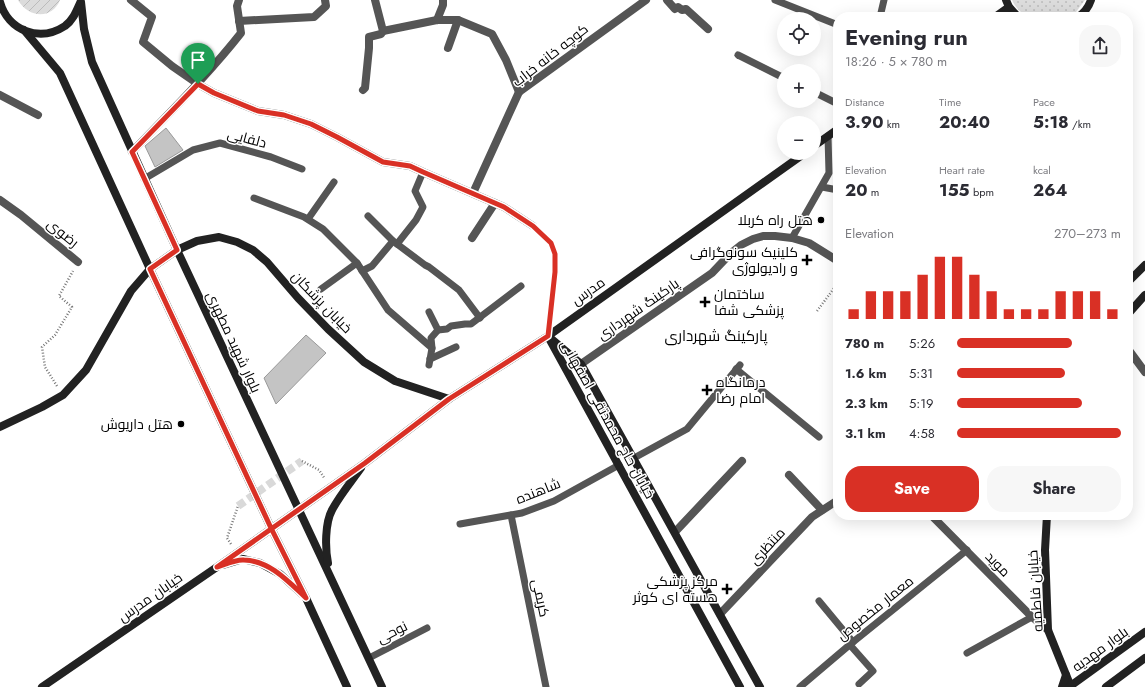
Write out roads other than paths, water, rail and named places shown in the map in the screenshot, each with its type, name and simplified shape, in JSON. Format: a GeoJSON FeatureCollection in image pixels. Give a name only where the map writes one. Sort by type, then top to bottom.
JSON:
{"type":"FeatureCollection","features":[{"type":"Feature","properties":{"kind":"main road"},"geometry":{"type":"LineString","coordinates":[[1083,12],[1090,4],[1091,0]]}},
{"type":"Feature","properties":{"kind":"main road"},"geometry":{"type":"LineString","coordinates":[[0,2],[3,19],[24,30],[38,34],[52,32],[65,25],[75,15],[81,1]]}},
{"type":"Feature","properties":{"kind":"main road","name":"بلوار شهید مطهری"},"geometry":{"type":"LineString","coordinates":[[81,1],[84,30],[92,62],[144,179],[382,687]]}},
{"type":"Feature","properties":{"kind":"main road"},"geometry":{"type":"LineString","coordinates":[[1000,12],[1008,3],[1014,12]]}},
{"type":"Feature","properties":{"kind":"main road"},"geometry":{"type":"LineString","coordinates":[[24,30],[60,73],[271,528],[306,598],[347,687]]}},
{"type":"Feature","properties":{"kind":"main road"},"geometry":{"type":"LineString","coordinates":[[821,141],[833,132]]}},
{"type":"Feature","properties":{"kind":"main road","name":"مدرس"},"geometry":{"type":"LineString","coordinates":[[365,463],[449,399],[548,336],[794,160]]}},
{"type":"Feature","properties":{"kind":"main road","name":"خیابان پزشکان"},"geometry":{"type":"LineString","coordinates":[[0,427],[63,395],[86,370],[131,291],[150,269],[177,250],[197,241],[219,237],[237,242],[253,250],[266,262],[298,298],[364,362],[395,381],[449,399]]}},
{"type":"Feature","properties":{"kind":"main road"},"geometry":{"type":"LineString","coordinates":[[1133,277],[1145,265]]}},
{"type":"Feature","properties":{"kind":"main road"},"geometry":{"type":"LineString","coordinates":[[1133,308],[1145,295]]}},
{"type":"Feature","properties":{"kind":"main road","name":"خیابان حاج محمدتقی اصفهانی"},"geometry":{"type":"LineString","coordinates":[[548,336],[582,364],[760,687]]}},
{"type":"Feature","properties":{"kind":"main road","name":"خیابان حاج محمدتقی اصفهانی"},"geometry":{"type":"LineString","coordinates":[[548,336],[740,687]]}},
{"type":"Feature","properties":{"kind":"main road"},"geometry":{"type":"LineString","coordinates":[[330,575],[326,554],[327,528],[331,511],[365,463]]}},
{"type":"Feature","properties":{"kind":"main road","name":"خیابان مدرس"},"geometry":{"type":"LineString","coordinates":[[42,687],[365,463]]}},
{"type":"Feature","properties":{"kind":"main road","name":"خیابان فاطمیه"},"geometry":{"type":"LineString","coordinates":[[1047,520],[1045,550],[1048,630],[1066,675],[1068,687]]}},
{"type":"Feature","properties":{"kind":"main road"},"geometry":{"type":"LineString","coordinates":[[217,567],[243,560],[260,562],[280,574],[306,598]]}},
{"type":"Feature","properties":{"kind":"main road","name":"بلوار مهدیه"},"geometry":{"type":"LineString","coordinates":[[1068,687],[1145,632]]}},
{"type":"Feature","properties":{"kind":"main road"},"geometry":{"type":"LineString","coordinates":[[1106,687],[1145,658]]}},
{"type":"Feature","properties":{"kind":"street"},"geometry":{"type":"LineString","coordinates":[[131,0],[152,17],[143,42],[172,66],[198,84],[226,98],[258,111],[284,115],[311,124],[383,162],[410,166],[504,207],[533,226]]}},
{"type":"Feature","properties":{"kind":"street"},"geometry":{"type":"LineString","coordinates":[[132,152],[198,84],[225,54],[241,33],[237,6],[239,0]]}},
{"type":"Feature","properties":{"kind":"street"},"geometry":{"type":"LineString","coordinates":[[239,21],[314,17],[326,6],[325,0]]}},
{"type":"Feature","properties":{"kind":"street"},"geometry":{"type":"LineString","coordinates":[[375,0],[383,31]]}},
{"type":"Feature","properties":{"kind":"street"},"geometry":{"type":"LineString","coordinates":[[437,20],[444,5],[443,0]]}},
{"type":"Feature","properties":{"kind":"street","name":"کوچه خانه خراب"},"geometry":{"type":"LineString","coordinates":[[473,193],[519,92],[646,0]]}},
{"type":"Feature","properties":{"kind":"street"},"geometry":{"type":"LineString","coordinates":[[667,0],[675,9],[678,7],[682,10],[686,9],[708,29]]}},
{"type":"Feature","properties":{"kind":"street"},"geometry":{"type":"LineString","coordinates":[[362,90],[365,88],[367,79],[369,37],[381,34],[383,31],[437,20],[458,20],[492,34],[506,60],[519,92]]}},
{"type":"Feature","properties":{"kind":"street"},"geometry":{"type":"LineString","coordinates":[[448,48],[458,20]]}},
{"type":"Feature","properties":{"kind":"street"},"geometry":{"type":"LineString","coordinates":[[0,95],[38,115]]}},
{"type":"Feature","properties":{"kind":"street","name":"رضوی"},"geometry":{"type":"LineString","coordinates":[[0,200],[21,215],[78,262]]}},
{"type":"Feature","properties":{"kind":"street"},"geometry":{"type":"LineString","coordinates":[[472,238],[495,203]]}},
{"type":"Feature","properties":{"kind":"street","name":"پارکینگ شهرداری"},"geometry":{"type":"LineString","coordinates":[[582,364],[712,273],[731,253],[741,245],[753,239],[763,236],[792,238],[809,243],[833,258]]}},
{"type":"Feature","properties":{"kind":"street"},"geometry":{"type":"LineString","coordinates":[[1133,356],[1145,372]]}},
{"type":"Feature","properties":{"kind":"street"},"geometry":{"type":"LineString","coordinates":[[675,532],[742,461]]}},
{"type":"Feature","properties":{"kind":"street"},"geometry":{"type":"LineString","coordinates":[[789,475],[822,510]]}},
{"type":"Feature","properties":{"kind":"street","name":"منتظری"},"geometry":{"type":"LineString","coordinates":[[720,614],[812,517],[833,503]]}},
{"type":"Feature","properties":{"kind":"street","name":"موید"},"geometry":{"type":"LineString","coordinates":[[936,520],[1032,617],[1048,630]]}},
{"type":"Feature","properties":{"kind":"lane"},"geometry":{"type":"LineString","coordinates":[[775,0],[833,23]]}},
{"type":"Feature","properties":{"kind":"lane"},"geometry":{"type":"LineString","coordinates":[[881,12],[884,0]]}},
{"type":"Feature","properties":{"kind":"lane"},"geometry":{"type":"LineString","coordinates":[[738,55],[777,74]]}},
{"type":"Feature","properties":{"kind":"lane"},"geometry":{"type":"LineString","coordinates":[[821,96],[833,102]]}},
{"type":"Feature","properties":{"kind":"lane"},"geometry":{"type":"LineString","coordinates":[[792,238],[829,173],[828,136]]}},
{"type":"Feature","properties":{"kind":"lane","name":"دلفایی"},"geometry":{"type":"LineString","coordinates":[[144,179],[193,150],[220,143],[271,157],[302,169]]}},
{"type":"Feature","properties":{"kind":"lane"},"geometry":{"type":"LineString","coordinates":[[362,271],[372,266],[416,220],[423,207],[415,191],[423,172]]}},
{"type":"Feature","properties":{"kind":"lane"},"geometry":{"type":"LineString","coordinates":[[308,219],[334,182]]}},
{"type":"Feature","properties":{"kind":"lane"},"geometry":{"type":"LineString","coordinates":[[822,187],[833,189]]}},
{"type":"Feature","properties":{"kind":"lane"},"geometry":{"type":"LineString","coordinates":[[254,198],[308,219],[323,228],[357,263],[388,310],[432,348]]}},
{"type":"Feature","properties":{"kind":"lane"},"geometry":{"type":"LineString","coordinates":[[368,216],[395,243],[459,290],[480,318]]}},
{"type":"Feature","properties":{"kind":"lane"},"geometry":{"type":"LineString","coordinates":[[321,289],[357,263]]}},
{"type":"Feature","properties":{"kind":"lane"},"geometry":{"type":"LineString","coordinates":[[456,347],[430,362],[432,338],[438,330],[447,329],[451,326],[471,324],[521,286]]}},
{"type":"Feature","properties":{"kind":"lane"},"geometry":{"type":"LineString","coordinates":[[429,312],[438,330]]}},
{"type":"Feature","properties":{"kind":"lane"},"geometry":{"type":"LineString","coordinates":[[634,458],[688,429],[738,367],[819,438]]}},
{"type":"Feature","properties":{"kind":"lane","name":"شاهنده"},"geometry":{"type":"LineString","coordinates":[[460,524],[522,513],[554,501],[619,465]]}},
{"type":"Feature","properties":{"kind":"lane","name":"کریمی"},"geometry":{"type":"LineString","coordinates":[[511,515],[546,687]]}},
{"type":"Feature","properties":{"kind":"lane","name":"معمار مخصوص"},"geometry":{"type":"LineString","coordinates":[[800,687],[967,550]]}},
{"type":"Feature","properties":{"kind":"lane"},"geometry":{"type":"LineString","coordinates":[[819,601],[874,671],[858,684]]}},
{"type":"Feature","properties":{"kind":"lane"},"geometry":{"type":"LineString","coordinates":[[967,653],[1032,617]]}},
{"type":"Feature","properties":{"kind":"lane","name":"نوحی"},"geometry":{"type":"LineString","coordinates":[[369,658],[427,628]]}},
{"type":"Feature","properties":{"kind":"tunnel"},"geometry":{"type":"LineString","coordinates":[[238,506],[302,461]]}},
{"type":"Feature","properties":{"kind":"place","name":"هتل راه کربلا"},"geometry":{"type":"Point","coordinates":[821,220]}},
{"type":"Feature","properties":{"kind":"place","name":"کلینیک سونوگرافی و رادیولوژی"},"geometry":{"type":"Point","coordinates":[807,260]}},
{"type":"Feature","properties":{"kind":"place","name":"ساختمان پزشکی شفا"},"geometry":{"type":"Point","coordinates":[705,302]}},
{"type":"Feature","properties":{"kind":"place","name":"درمانگاه امام رضا"},"geometry":{"type":"Point","coordinates":[707,390]}},
{"type":"Feature","properties":{"kind":"place","name":"هتل داریوش"},"geometry":{"type":"Point","coordinates":[181,424]}},
{"type":"Feature","properties":{"kind":"place","name":"مرکز پزشکی هسته ای کوثر"},"geometry":{"type":"Point","coordinates":[727,589]}},
{"type":"Feature","properties":{"kind":"district","name":"پارکینگ شهرداری"},"geometry":{"type":"Point","coordinates":[716,336]}}]}
